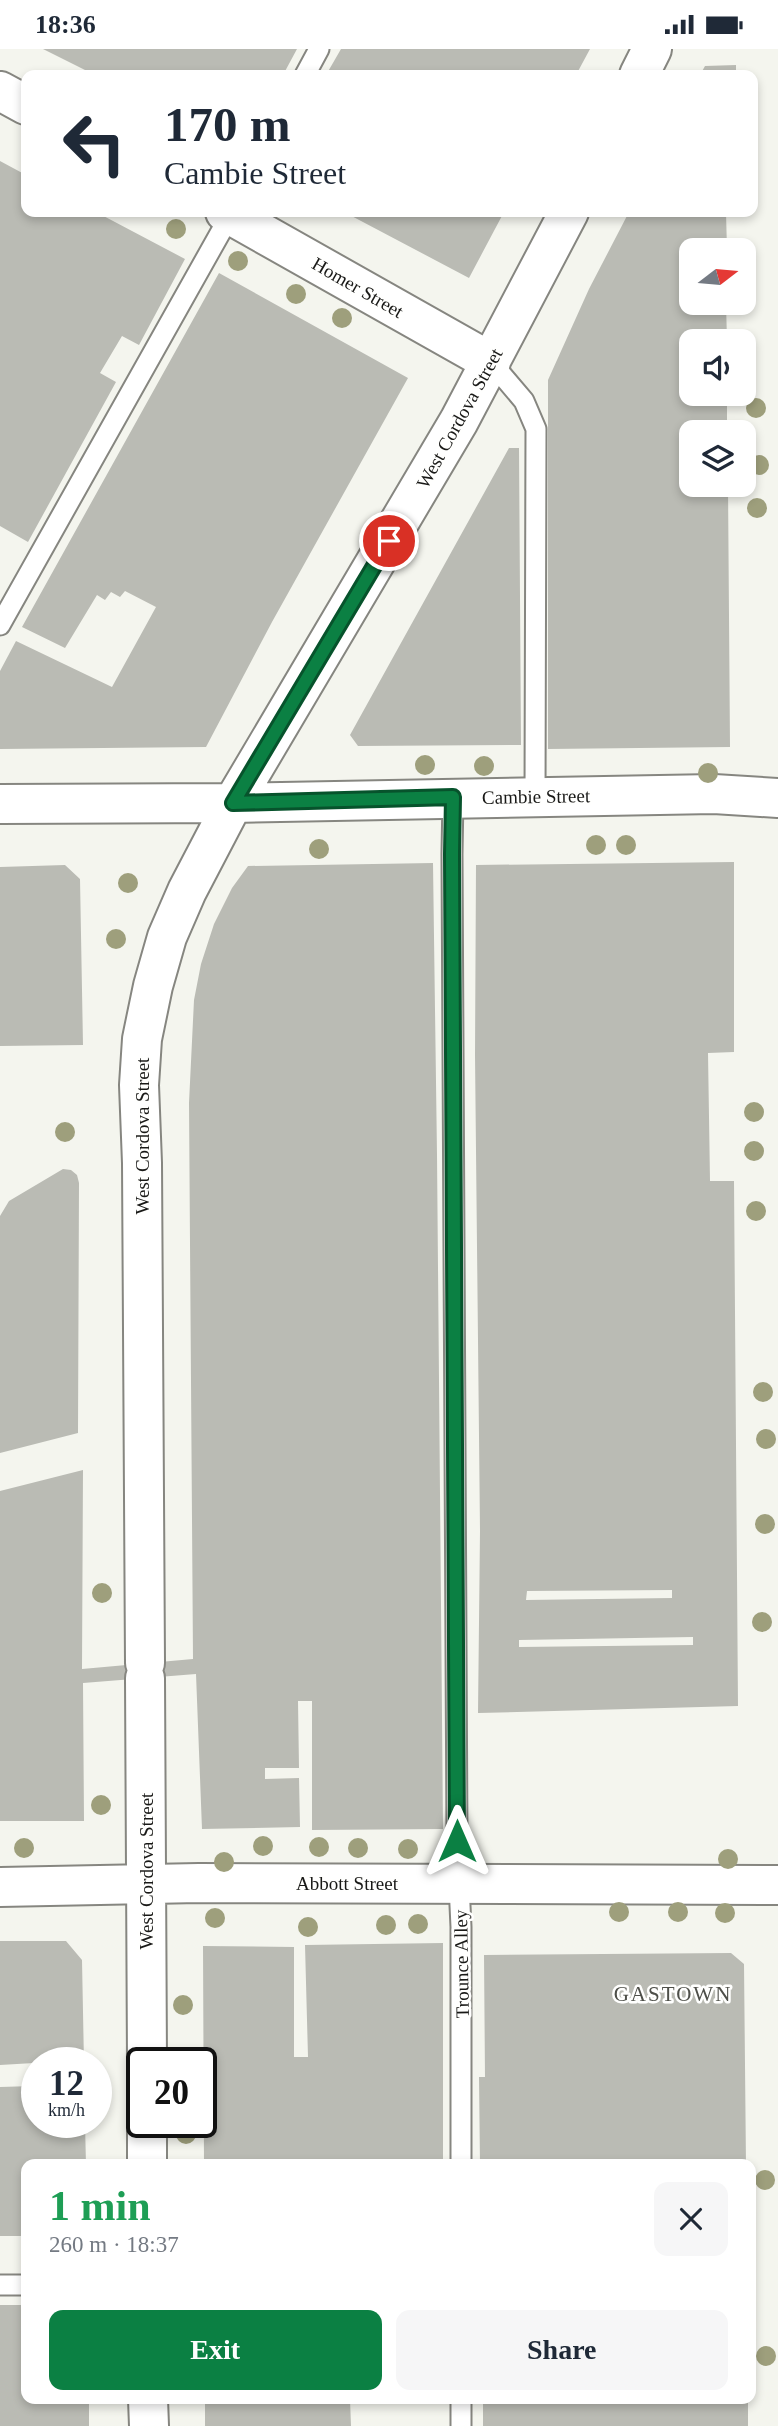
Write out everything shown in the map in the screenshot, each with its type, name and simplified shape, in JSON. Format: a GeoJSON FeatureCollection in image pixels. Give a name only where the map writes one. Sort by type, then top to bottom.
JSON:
{"type":"FeatureCollection","features":[{"type":"Feature","properties":{"kind":"main road"},"geometry":{"type":"LineString","coordinates":[[642,70],[652,49]]}},
{"type":"Feature","properties":{"kind":"main road"},"geometry":{"type":"LineString","coordinates":[[0,91],[21,102]]}},
{"type":"Feature","properties":{"kind":"main road","name":"Homer Street"},"geometry":{"type":"LineString","coordinates":[[236,217],[491,362]]}},
{"type":"Feature","properties":{"kind":"main road","name":"West Cordova Street"},"geometry":{"type":"LineString","coordinates":[[147,2047],[142,1163],[139,1085],[142,1039],[153,986],[167,937],[187,891],[233,803],[459,421],[566,217]]}},
{"type":"Feature","properties":{"kind":"main road","name":"Cambie Street"},"geometry":{"type":"LineString","coordinates":[[0,804],[233,803],[736,794],[778,798]]}},
{"type":"Feature","properties":{"kind":"main road","name":"Abbott Street"},"geometry":{"type":"LineString","coordinates":[[0,1887],[459,1883],[778,1885]]}},
{"type":"Feature","properties":{"kind":"main road"},"geometry":{"type":"LineString","coordinates":[[147,2138],[147,2159]]}},
{"type":"Feature","properties":{"kind":"main road"},"geometry":{"type":"LineString","coordinates":[[148,2404],[149,2426]]}},
{"type":"Feature","properties":{"kind":"lane"},"geometry":{"type":"LineString","coordinates":[[308,70],[319,49]]}},
{"type":"Feature","properties":{"kind":"lane"},"geometry":{"type":"LineString","coordinates":[[0,625],[227,217]]}},
{"type":"Feature","properties":{"kind":"lane"},"geometry":{"type":"LineString","coordinates":[[491,362],[524,401],[536,429],[534,797]]}},
{"type":"Feature","properties":{"kind":"lane","name":"Trounce Alley"},"geometry":{"type":"LineString","coordinates":[[453,797],[457,1841],[461,1927],[461,2159]]}},
{"type":"Feature","properties":{"kind":"lane"},"geometry":{"type":"LineString","coordinates":[[0,2285],[21,2285]]}},
{"type":"Feature","properties":{"kind":"lane"},"geometry":{"type":"LineString","coordinates":[[461,2404],[461,2426]]}},
{"type":"Feature","properties":{"kind":"building"},"geometry":{"type":"Polygon","coordinates":[[[43,49],[297,49],[286,70],[85,70],[43,49]]]}},
{"type":"Feature","properties":{"kind":"building"},"geometry":{"type":"Polygon","coordinates":[[[341,49],[590,49],[579,70],[329,70],[341,49]]]}},
{"type":"Feature","properties":{"kind":"building"},"geometry":{"type":"Polygon","coordinates":[[[736,65],[736,70],[703,70],[705,66],[736,65]]]}},
{"type":"Feature","properties":{"kind":"building"},"geometry":{"type":"Polygon","coordinates":[[[0,161],[21,172],[21,217],[105,217],[185,259],[139,345],[122,336],[100,373],[116,382],[28,542],[0,526],[0,161]]]}},
{"type":"Feature","properties":{"kind":"building"},"geometry":{"type":"Polygon","coordinates":[[[353,217],[501,217],[469,278],[353,217]]]}},
{"type":"Feature","properties":{"kind":"building"},"geometry":{"type":"Polygon","coordinates":[[[626,217],[726,217],[727,238],[679,238],[679,315],[726,315],[727,329],[679,329],[679,406],[727,406],[727,420],[679,420],[679,497],[728,497],[730,747],[548,749],[548,380],[589,289],[626,217]]]}},
{"type":"Feature","properties":{"kind":"building"},"geometry":{"type":"Polygon","coordinates":[[[219,273],[408,378],[272,622],[206,747],[0,749],[0,671],[16,641],[112,687],[156,607],[125,591],[120,597],[111,592],[105,600],[97,595],[65,648],[22,627],[219,273]]]}},
{"type":"Feature","properties":{"kind":"building"},"geometry":{"type":"Polygon","coordinates":[[[509,448],[519,448],[521,745],[358,746],[350,735],[509,448]]]}},
{"type":"Feature","properties":{"kind":"building"},"geometry":{"type":"Polygon","coordinates":[[[734,862],[734,1052],[708,1053],[710,1181],[734,1181],[738,1706],[478,1713],[480,1531],[475,1055],[476,865],[734,862]],[[672,1590],[527,1591],[526,1600],[672,1598],[672,1590]],[[693,1637],[519,1640],[519,1647],[693,1645],[693,1637]]]}},
{"type":"Feature","properties":{"kind":"building"},"geometry":{"type":"Polygon","coordinates":[[[433,863],[443,1829],[312,1830],[312,1701],[298,1701],[299,1768],[265,1768],[265,1779],[299,1778],[300,1827],[202,1829],[196,1674],[83,1683],[84,1821],[0,1821],[0,1491],[83,1470],[82,1669],[193,1659],[189,1103],[194,1000],[201,964],[214,924],[232,888],[248,866],[433,863]]]}},
{"type":"Feature","properties":{"kind":"building"},"geometry":{"type":"Polygon","coordinates":[[[65,865],[80,879],[83,1045],[0,1046],[0,867],[65,865]]]}},
{"type":"Feature","properties":{"kind":"building"},"geometry":{"type":"Polygon","coordinates":[[[63,1169],[71,1170],[77,1175],[79,1183],[78,1433],[0,1453],[0,1216],[9,1201],[63,1169]]]}},
{"type":"Feature","properties":{"kind":"building"},"geometry":{"type":"Polygon","coordinates":[[[0,1941],[66,1941],[82,1960],[84,2047],[21,2047],[21,2064],[0,2065],[0,1941]]]}},
{"type":"Feature","properties":{"kind":"building"},"geometry":{"type":"Polygon","coordinates":[[[443,1943],[443,2159],[204,2159],[204,2138],[217,2138],[217,2047],[203,2047],[203,1946],[294,1947],[294,2057],[308,2057],[305,1945],[443,1943]]]}},
{"type":"Feature","properties":{"kind":"building"},"geometry":{"type":"Polygon","coordinates":[[[731,1953],[744,1964],[746,2159],[480,2159],[479,2077],[485,2077],[484,1955],[731,1953]]]}},
{"type":"Feature","properties":{"kind":"building"},"geometry":{"type":"Polygon","coordinates":[[[21,2086],[21,2138],[85,2138],[86,2159],[21,2159],[21,2236],[0,2236],[0,2087],[21,2086]]]}},
{"type":"Feature","properties":{"kind":"building"},"geometry":{"type":"Polygon","coordinates":[[[0,2305],[21,2305],[21,2404],[89,2404],[89,2426],[0,2426],[0,2305]]]}},
{"type":"Feature","properties":{"kind":"building"},"geometry":{"type":"Polygon","coordinates":[[[205,2404],[350,2404],[351,2426],[205,2426],[205,2404]]]}},
{"type":"Feature","properties":{"kind":"building"},"geometry":{"type":"Polygon","coordinates":[[[483,2404],[748,2404],[748,2426],[483,2426],[483,2404]]]}},
{"type":"Feature","properties":{"kind":"district","name":"GASTOWN"},"geometry":{"type":"Point","coordinates":[673,1994]}},
{"type":"Feature","properties":{"kind":"route"},"geometry":{"type":"LineString","coordinates":[[389,541],[233,803],[453,797],[457,1841]]}}]}
